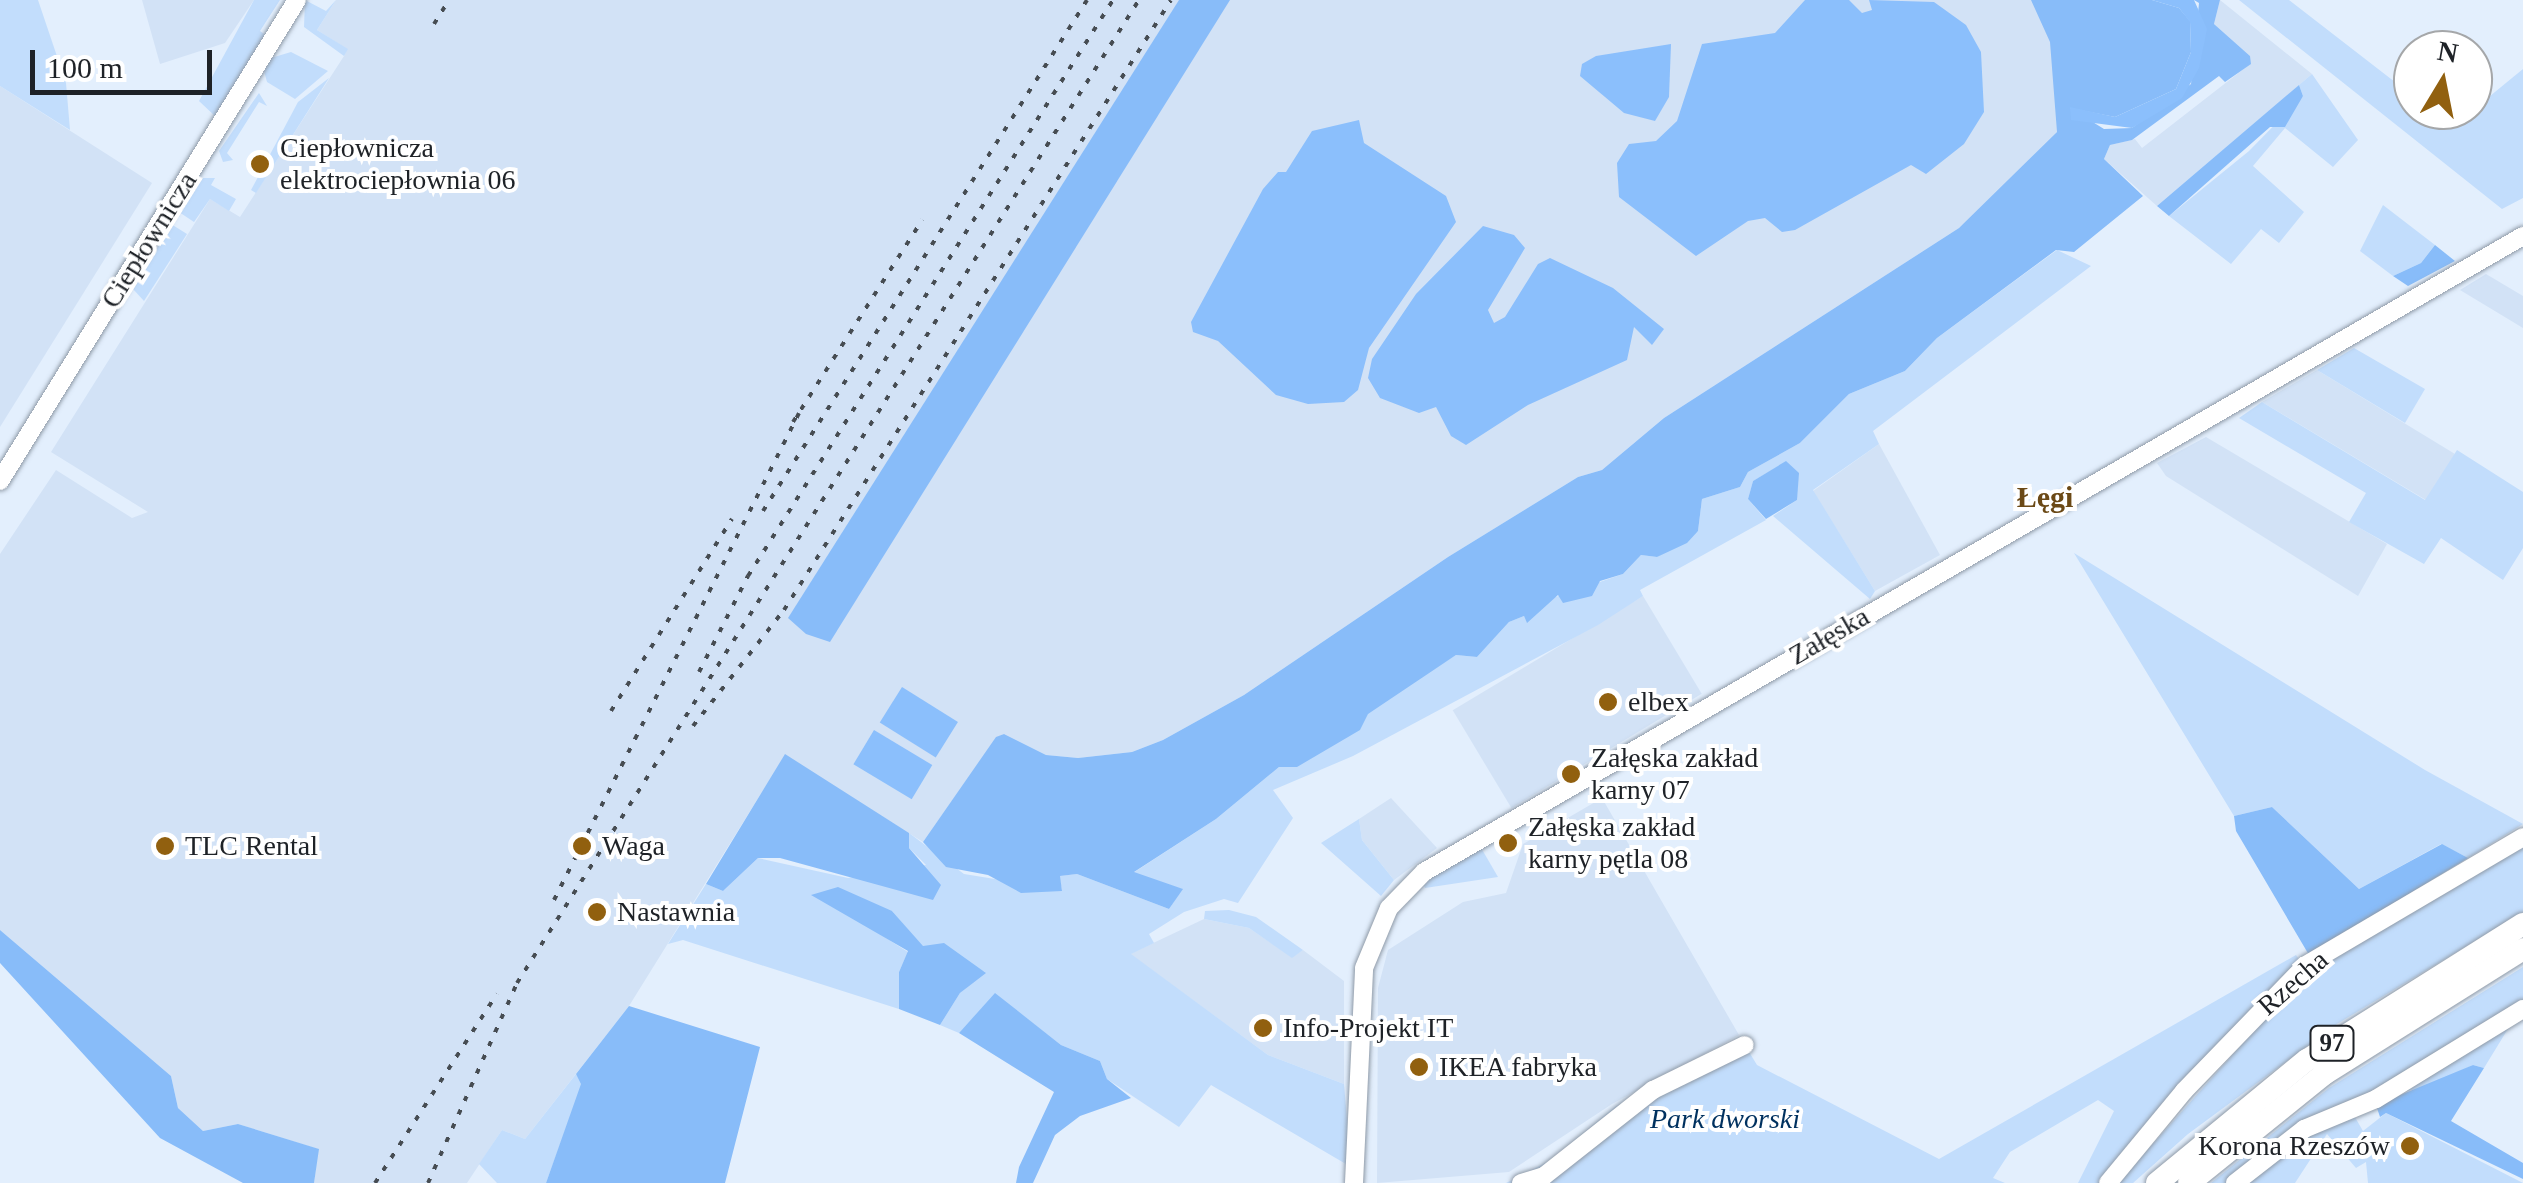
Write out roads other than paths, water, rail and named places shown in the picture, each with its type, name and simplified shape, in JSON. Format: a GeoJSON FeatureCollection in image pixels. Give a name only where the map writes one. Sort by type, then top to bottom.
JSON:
{"type":"FeatureCollection","features":[{"type":"Feature","properties":{"kind":"main road","name":"97"},"geometry":{"type":"LineString","coordinates":[[2157,1183],[2307,1060],[2523,924]]}},
{"type":"Feature","properties":{"kind":"main road","name":"97"},"geometry":{"type":"LineString","coordinates":[[2188,1183],[2324,1074],[2523,949]]}},
{"type":"Feature","properties":{"kind":"street","name":"Ciepłownicza"},"geometry":{"type":"LineString","coordinates":[[0,481],[297,0]]}},
{"type":"Feature","properties":{"kind":"street","name":"Załęska"},"geometry":{"type":"LineString","coordinates":[[1354,1183],[1364,968],[1389,908],[1424,872],[2523,236]]}},
{"type":"Feature","properties":{"kind":"street","name":"Rzecha"},"geometry":{"type":"LineString","coordinates":[[2108,1183],[2184,1091],[2306,965],[2523,837]]}},
{"type":"Feature","properties":{"kind":"street"},"geometry":{"type":"LineString","coordinates":[[2234,1183],[2304,1129],[2376,1099],[2523,1009]]}},
{"type":"Feature","properties":{"kind":"street"},"geometry":{"type":"LineString","coordinates":[[1521,1183],[1544,1176],[1653,1090],[1745,1045]]}},
{"type":"Feature","properties":{"kind":"railway"},"geometry":{"type":"LineString","coordinates":[[434,24],[449,0]]}},
{"type":"Feature","properties":{"kind":"railway"},"geometry":{"type":"LineString","coordinates":[[763,511],[1087,0]]}},
{"type":"Feature","properties":{"kind":"railway"},"geometry":{"type":"LineString","coordinates":[[699,672],[748,576],[1113,0]]}},
{"type":"Feature","properties":{"kind":"railway"},"geometry":{"type":"LineString","coordinates":[[428,1183],[517,983],[1139,0]]}},
{"type":"Feature","properties":{"kind":"railway"},"geometry":{"type":"LineString","coordinates":[[693,726],[784,610],[1171,0]]}},
{"type":"Feature","properties":{"kind":"railway"},"geometry":{"type":"LineString","coordinates":[[793,422],[922,220]]}},
{"type":"Feature","properties":{"kind":"railway"},"geometry":{"type":"LineString","coordinates":[[554,900],[799,413]]}},
{"type":"Feature","properties":{"kind":"railway"},"geometry":{"type":"LineString","coordinates":[[611,711],[732,519]]}},
{"type":"Feature","properties":{"kind":"railway"},"geometry":{"type":"LineString","coordinates":[[375,1183],[497,994]]}},
{"type":"Feature","properties":{"kind":"place","name":"Ciepłownicza elektrociepłownia 06"},"geometry":{"type":"Point","coordinates":[260,164]}},
{"type":"Feature","properties":{"kind":"place","name":"elbex"},"geometry":{"type":"Point","coordinates":[1608,702]}},
{"type":"Feature","properties":{"kind":"place","name":"Załęska zakład karny 07"},"geometry":{"type":"Point","coordinates":[1571,774]}},
{"type":"Feature","properties":{"kind":"place","name":"Załęska zakład karny pętla 08"},"geometry":{"type":"Point","coordinates":[1508,843]}},
{"type":"Feature","properties":{"kind":"place","name":"TLC Rental"},"geometry":{"type":"Point","coordinates":[165,846]}},
{"type":"Feature","properties":{"kind":"place","name":"Waga"},"geometry":{"type":"Point","coordinates":[582,846]}},
{"type":"Feature","properties":{"kind":"place","name":"Nastawnia"},"geometry":{"type":"Point","coordinates":[597,912]}},
{"type":"Feature","properties":{"kind":"place","name":"Info-Projekt IT"},"geometry":{"type":"Point","coordinates":[1263,1028]}},
{"type":"Feature","properties":{"kind":"place","name":"IKEA fabryka"},"geometry":{"type":"Point","coordinates":[1419,1067]}},
{"type":"Feature","properties":{"kind":"place","name":"Korona Rzeszów"},"geometry":{"type":"Point","coordinates":[2410,1146]}},
{"type":"Feature","properties":{"kind":"district","name":"Łęgi"},"geometry":{"type":"Point","coordinates":[2045,497]}},
{"type":"Feature","properties":{"kind":"park label","name":"Park dworski"},"geometry":{"type":"Point","coordinates":[1725,1119]}}]}
